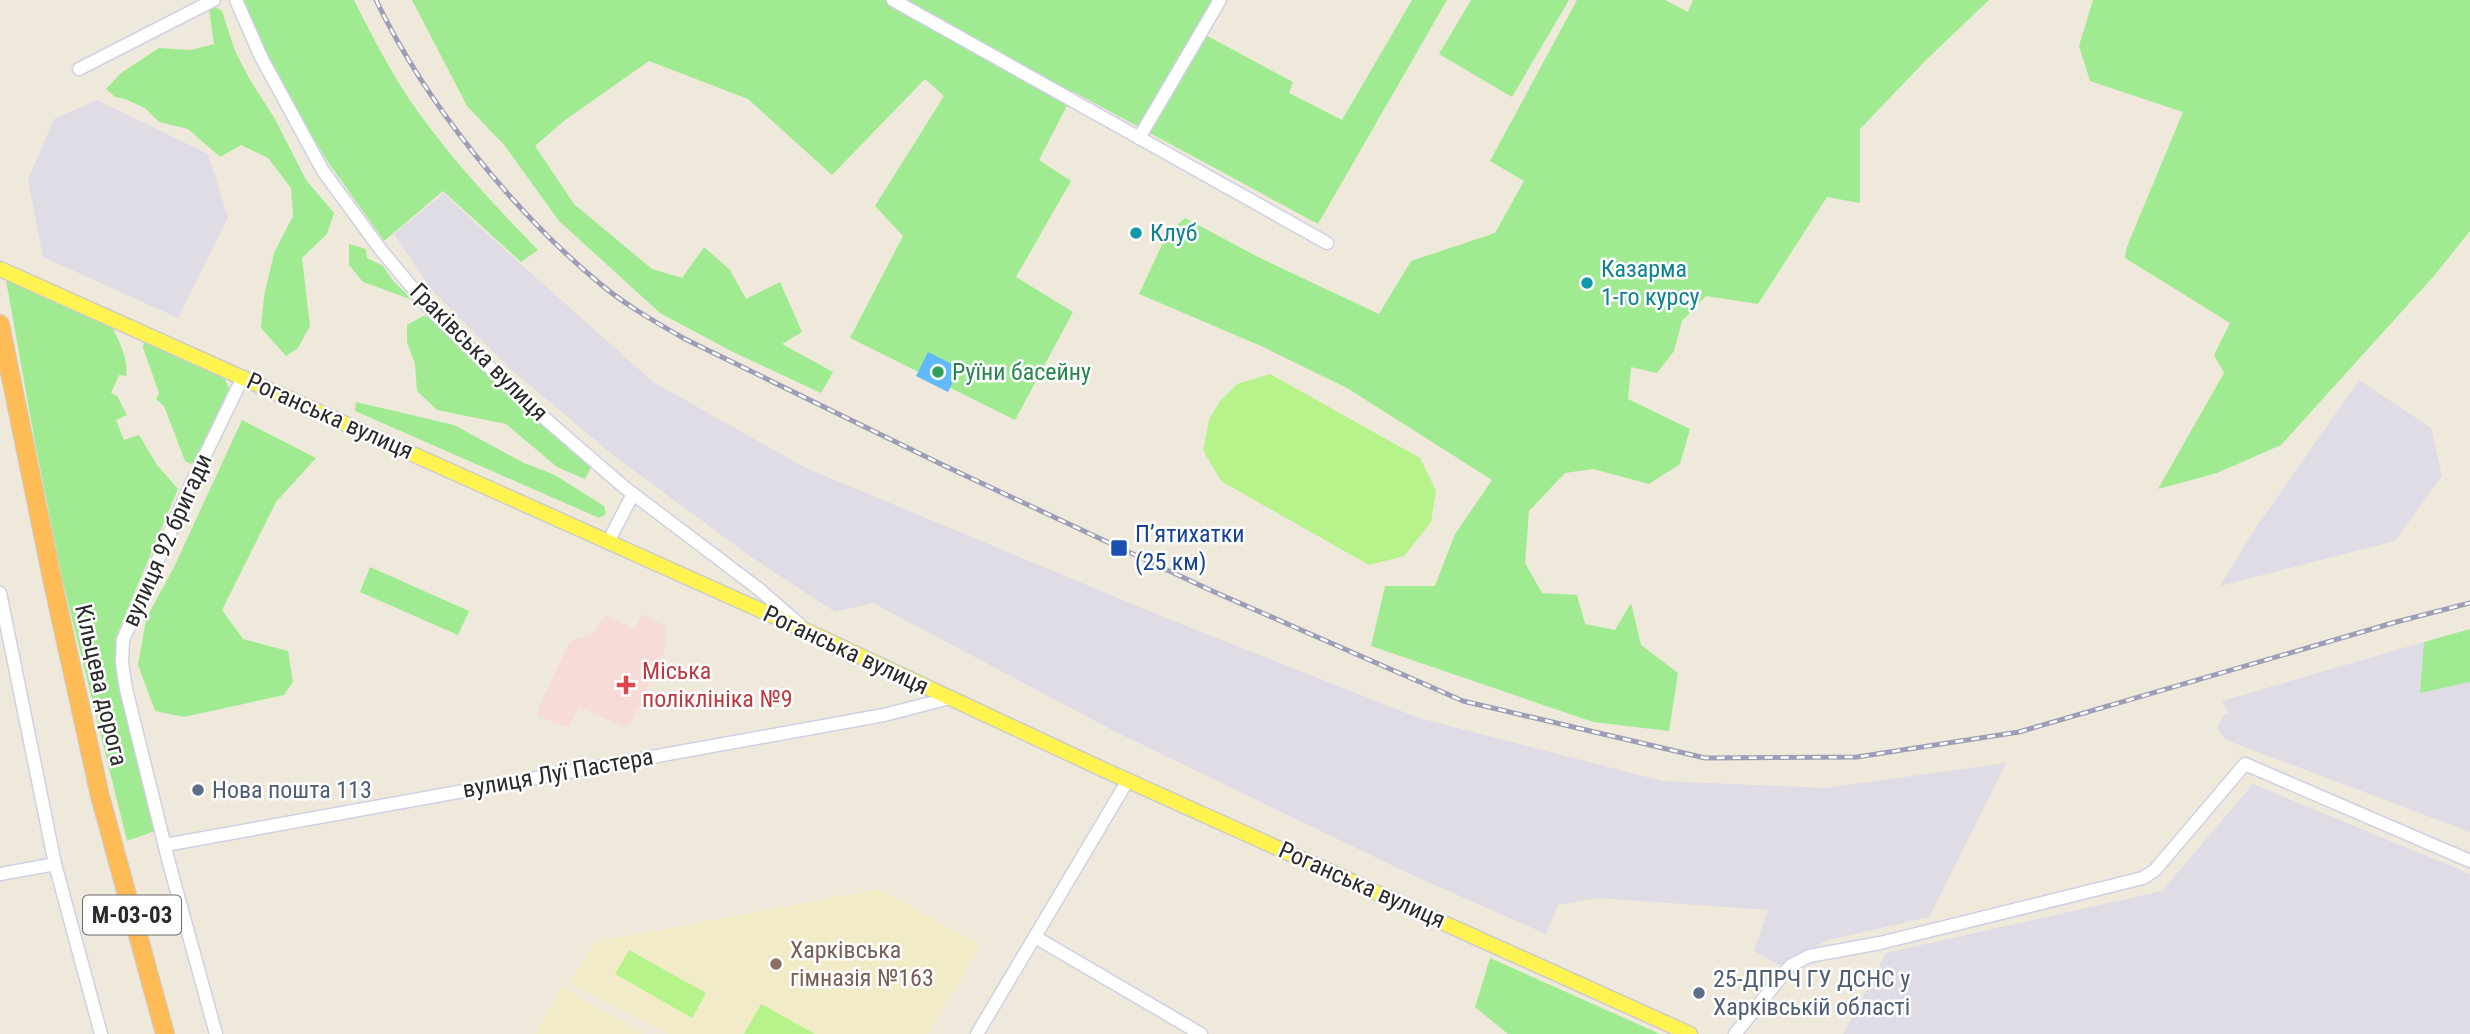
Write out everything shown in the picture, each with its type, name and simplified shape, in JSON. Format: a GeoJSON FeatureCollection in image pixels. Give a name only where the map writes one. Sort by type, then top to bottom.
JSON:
{"type":"FeatureCollection","features":[{"type":"Feature","properties":{"kind":"highway","name":"Кільцева дорога"},"geometry":{"type":"LineString","coordinates":[[0,324],[100,796],[164,1034]]}},
{"type":"Feature","properties":{"kind":"main road","name":"Роганська вулиця"},"geometry":{"type":"LineString","coordinates":[[0,269],[807,631],[1128,780],[1690,1034]]}},
{"type":"Feature","properties":{"kind":"street"},"geometry":{"type":"LineString","coordinates":[[79,69],[214,0]]}},
{"type":"Feature","properties":{"kind":"street","name":"Граківська вулиця"},"geometry":{"type":"LineString","coordinates":[[236,0],[261,57],[323,171],[416,293],[519,396],[633,495],[760,590],[807,631]]}},
{"type":"Feature","properties":{"kind":"street"},"geometry":{"type":"LineString","coordinates":[[893,0],[1327,243]]}},
{"type":"Feature","properties":{"kind":"street"},"geometry":{"type":"LineString","coordinates":[[1139,138],[1220,0]]}},
{"type":"Feature","properties":{"kind":"street","name":"вулиця 92 бригади"},"geometry":{"type":"LineString","coordinates":[[216,1034],[126,689],[122,640],[243,377]]}},
{"type":"Feature","properties":{"kind":"street"},"geometry":{"type":"LineString","coordinates":[[608,542],[633,495]]}},
{"type":"Feature","properties":{"kind":"street"},"geometry":{"type":"LineString","coordinates":[[0,593],[55,864],[101,1034]]}},
{"type":"Feature","properties":{"kind":"street","name":"вулиця Луї Пастера"},"geometry":{"type":"LineString","coordinates":[[165,845],[884,715],[950,698]]}},
{"type":"Feature","properties":{"kind":"street"},"geometry":{"type":"LineString","coordinates":[[1735,1034],[1790,966],[1809,956],[1880,943],[2143,878],[2155,870],[2245,764],[2470,862]]}},
{"type":"Feature","properties":{"kind":"street"},"geometry":{"type":"LineString","coordinates":[[982,1032],[1128,780]]}},
{"type":"Feature","properties":{"kind":"street"},"geometry":{"type":"LineString","coordinates":[[0,874],[55,864]]}},
{"type":"Feature","properties":{"kind":"street"},"geometry":{"type":"LineString","coordinates":[[1035,937],[1201,1034]]}},
{"type":"Feature","properties":{"kind":"shaded area"},"geometry":{"type":"Polygon","coordinates":[[[97,100],[208,154],[228,218],[178,318],[43,257],[28,180],[54,119],[97,100]]]}},
{"type":"Feature","properties":{"kind":"shaded area"},"geometry":{"type":"Polygon","coordinates":[[[444,193],[653,382],[806,468],[1166,618],[1419,718],[1662,781],[1825,788],[2006,763],[1929,917],[1828,940],[1779,965],[1754,951],[1768,910],[1597,898],[1558,905],[1546,934],[1412,875],[1116,732],[873,603],[835,612],[747,554],[613,455],[510,369],[430,288],[394,234],[444,193]]]}},
{"type":"Feature","properties":{"kind":"shaded area"},"geometry":{"type":"Polygon","coordinates":[[[2359,380],[2431,428],[2442,476],[2395,541],[2220,586],[2251,535],[2359,380]]]}},
{"type":"Feature","properties":{"kind":"shaded area"},"geometry":{"type":"Polygon","coordinates":[[[642,614],[665,626],[666,647],[630,725],[624,727],[579,707],[569,728],[538,716],[539,706],[570,641],[593,635],[604,615],[635,629],[642,614]]]}},
{"type":"Feature","properties":{"kind":"shaded area"},"geometry":{"type":"Polygon","coordinates":[[[2424,642],[2421,692],[2470,682],[2470,832],[2226,740],[2217,728],[2223,716],[2228,713],[2222,701],[2424,642]]]}},
{"type":"Feature","properties":{"kind":"shaded area"},"geometry":{"type":"Polygon","coordinates":[[[2253,784],[2470,874],[2470,1034],[1843,1034],[1886,953],[2162,891],[2253,784]]]}},
{"type":"Feature","properties":{"kind":"shaded area","name":"Харківська гімназія №163"},"geometry":{"type":"Polygon","coordinates":[[[879,889],[981,945],[928,1034],[669,1034],[569,983],[595,942],[879,889]]]}},
{"type":"Feature","properties":{"kind":"shaded area"},"geometry":{"type":"Polygon","coordinates":[[[562,987],[644,1034],[535,1034],[562,987]]]}},
{"type":"Feature","properties":{"kind":"green space"},"geometry":{"type":"Polygon","coordinates":[[[240,0],[354,0],[394,75],[423,119],[470,177],[538,250],[521,262],[443,191],[384,241],[328,162],[293,106],[240,0]]]}},
{"type":"Feature","properties":{"kind":"green space"},"geometry":{"type":"Polygon","coordinates":[[[412,0],[1214,0],[1198,31],[1293,82],[1289,93],[1342,120],[1412,0],[1447,0],[1318,224],[1074,92],[1039,160],[1071,181],[1016,277],[1073,312],[1015,420],[850,338],[903,236],[875,206],[944,96],[925,79],[832,175],[748,99],[649,61],[565,120],[535,146],[574,204],[652,269],[682,278],[704,247],[730,270],[746,299],[780,282],[802,332],[782,344],[833,372],[821,393],[733,352],[660,313],[559,221],[505,146],[467,106],[412,0]]]}},
{"type":"Feature","properties":{"kind":"green space"},"geometry":{"type":"Polygon","coordinates":[[[1471,0],[1569,0],[1512,97],[1439,54],[1471,0]]]}},
{"type":"Feature","properties":{"kind":"green space"},"geometry":{"type":"Polygon","coordinates":[[[1577,0],[1665,0],[1688,12],[1693,0],[1989,0],[1926,60],[1860,129],[1860,203],[1827,197],[1758,304],[1706,296],[1682,321],[1674,351],[1657,373],[1631,367],[1628,399],[1690,429],[1680,464],[1649,484],[1593,469],[1565,473],[1529,511],[1525,563],[1542,593],[1577,595],[1585,624],[1615,630],[1631,603],[1641,645],[1678,673],[1669,731],[1593,722],[1371,646],[1385,586],[1435,586],[1455,534],[1492,480],[1347,388],[1261,346],[1139,294],[1167,234],[1185,218],[1258,257],[1379,314],[1411,261],[1495,233],[1524,181],[1490,161],[1577,0]]]}},
{"type":"Feature","properties":{"kind":"green space"},"geometry":{"type":"Polygon","coordinates":[[[2093,0],[2470,0],[2470,231],[2433,277],[2281,445],[2217,473],[2158,489],[2224,373],[2214,355],[2230,323],[2125,258],[2126,249],[2183,112],[2090,81],[2079,46],[2093,0]]]}},
{"type":"Feature","properties":{"kind":"green space"},"geometry":{"type":"Polygon","coordinates":[[[208,3],[222,11],[235,51],[250,80],[275,119],[306,180],[334,213],[327,234],[302,258],[310,326],[298,348],[286,356],[261,328],[264,296],[274,253],[293,216],[291,188],[268,158],[241,145],[220,157],[188,129],[159,122],[145,108],[115,97],[106,89],[121,73],[159,48],[191,50],[214,44],[208,3]]]}},
{"type":"Feature","properties":{"kind":"green space"},"geometry":{"type":"Polygon","coordinates":[[[349,244],[366,249],[367,258],[383,266],[393,281],[413,300],[363,282],[349,265],[349,244]]]}},
{"type":"Feature","properties":{"kind":"green space"},"geometry":{"type":"Polygon","coordinates":[[[6,280],[111,326],[126,364],[126,376],[119,375],[111,393],[117,396],[127,415],[116,420],[124,440],[139,435],[157,465],[178,489],[115,639],[155,831],[127,841],[63,582],[6,280]]]}},
{"type":"Feature","properties":{"kind":"green space"},"geometry":{"type":"Polygon","coordinates":[[[423,316],[430,317],[514,400],[591,467],[585,479],[557,467],[506,424],[437,410],[417,391],[415,364],[407,342],[407,325],[423,316]]]}},
{"type":"Feature","properties":{"kind":"green space"},"geometry":{"type":"Polygon","coordinates":[[[144,341],[224,376],[229,389],[196,461],[190,464],[185,461],[164,406],[156,399],[159,393],[143,348],[144,341]]]}},
{"type":"Feature","properties":{"kind":"green space"},"geometry":{"type":"Polygon","coordinates":[[[1270,374],[1420,458],[1436,491],[1431,522],[1404,556],[1369,565],[1221,481],[1203,450],[1209,420],[1220,401],[1237,384],[1270,374]]]}},
{"type":"Feature","properties":{"kind":"green space"},"geometry":{"type":"Polygon","coordinates":[[[356,402],[454,425],[524,463],[555,475],[604,506],[606,514],[599,518],[355,411],[356,402]]]}},
{"type":"Feature","properties":{"kind":"green space"},"geometry":{"type":"Polygon","coordinates":[[[242,420],[316,458],[276,502],[222,610],[243,639],[288,651],[293,682],[284,695],[184,717],[155,711],[138,665],[146,619],[174,567],[242,420]]]}},
{"type":"Feature","properties":{"kind":"green space"},"geometry":{"type":"Polygon","coordinates":[[[370,567],[469,611],[458,635],[360,592],[370,567]]]}},
{"type":"Feature","properties":{"kind":"green space"},"geometry":{"type":"Polygon","coordinates":[[[2470,629],[2470,682],[2420,693],[2424,642],[2470,629]]]}},
{"type":"Feature","properties":{"kind":"green space"},"geometry":{"type":"Polygon","coordinates":[[[629,950],[706,993],[692,1018],[615,974],[629,950]]]}},
{"type":"Feature","properties":{"kind":"green space"},"geometry":{"type":"Polygon","coordinates":[[[1490,958],[1660,1034],[1508,1034],[1475,1007],[1490,958]]]}},
{"type":"Feature","properties":{"kind":"green space"},"geometry":{"type":"Polygon","coordinates":[[[761,1004],[815,1034],[744,1034],[761,1004]]]}},
{"type":"Feature","properties":{"kind":"water","name":"Руїни басейну"},"geometry":{"type":"Polygon","coordinates":[[[928,352],[960,368],[948,392],[916,376],[928,352]]]}},
{"type":"Feature","properties":{"kind":"railway"},"geometry":{"type":"LineString","coordinates":[[376,0],[420,78],[475,155],[506,192],[571,258],[633,308],[685,339],[945,466],[1210,590],[1463,701],[1705,758],[1857,757],[2019,732],[2470,603]]}},
{"type":"Feature","properties":{"kind":"place","name":"Клуб"},"geometry":{"type":"Point","coordinates":[1136,233]}},
{"type":"Feature","properties":{"kind":"place","name":"Казарма 1-го курсу"},"geometry":{"type":"Point","coordinates":[1587,283]}},
{"type":"Feature","properties":{"kind":"place","name":"Руїни басейну"},"geometry":{"type":"Point","coordinates":[938,372]}},
{"type":"Feature","properties":{"kind":"place","name":"Пʼятихатки (25 км)"},"geometry":{"type":"Point","coordinates":[1119,548]}},
{"type":"Feature","properties":{"kind":"place","name":"Міська поліклініка №9"},"geometry":{"type":"Point","coordinates":[626,685]}},
{"type":"Feature","properties":{"kind":"place","name":"Нова пошта 113"},"geometry":{"type":"Point","coordinates":[198,790]}},
{"type":"Feature","properties":{"kind":"place","name":"Харківська гімназія №163"},"geometry":{"type":"Point","coordinates":[776,964]}},
{"type":"Feature","properties":{"kind":"place","name":"25-ДПРЧ ГУ ДСНС у Харківській області"},"geometry":{"type":"Point","coordinates":[1699,993]}}]}
